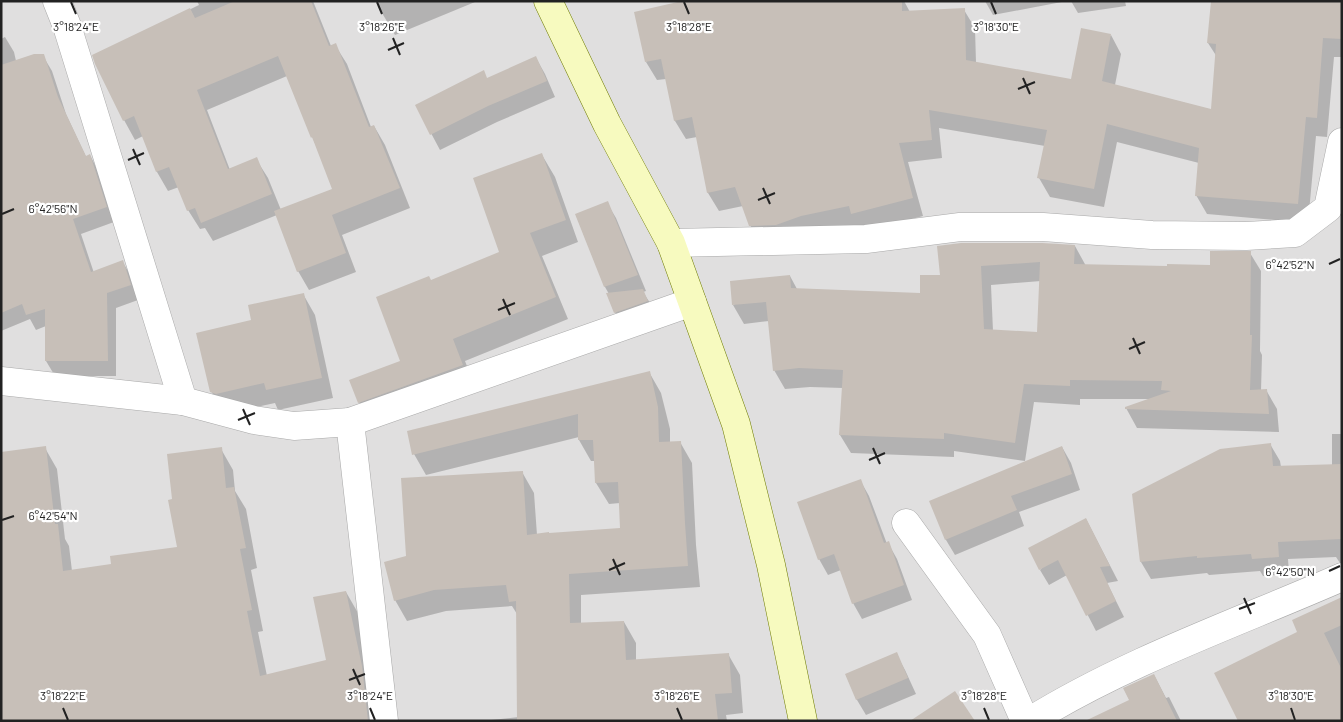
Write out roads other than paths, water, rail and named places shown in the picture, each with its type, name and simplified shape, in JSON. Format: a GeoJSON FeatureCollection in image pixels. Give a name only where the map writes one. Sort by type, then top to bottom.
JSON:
{"type":"FeatureCollection","features":[{"type":"Feature","properties":{"kind":"main road"},"geometry":{"type":"LineString","coordinates":[[548,1],[607,124],[670,243],[736,424],[771,565],[803,721]]}},
{"type":"Feature","properties":{"kind":"street"},"geometry":{"type":"LineString","coordinates":[[57,1],[67,26],[183,402]]}},
{"type":"Feature","properties":{"kind":"street"},"geometry":{"type":"LineString","coordinates":[[670,243],[866,239],[960,227],[1043,227],[1152,235],[1246,236],[1295,233],[1328,208],[1342,142]]}},
{"type":"Feature","properties":{"kind":"street"},"geometry":{"type":"LineString","coordinates":[[1,381],[183,402],[254,420],[294,426],[350,422],[692,302]]}},
{"type":"Feature","properties":{"kind":"street"},"geometry":{"type":"LineString","coordinates":[[350,422],[384,721]]}},
{"type":"Feature","properties":{"kind":"street"},"geometry":{"type":"LineString","coordinates":[[906,523],[987,635],[1025,721]]}},
{"type":"Feature","properties":{"kind":"street"},"geometry":{"type":"LineString","coordinates":[[1030,721],[1053,714],[1071,696],[1166,651],[1342,577]]}}]}
